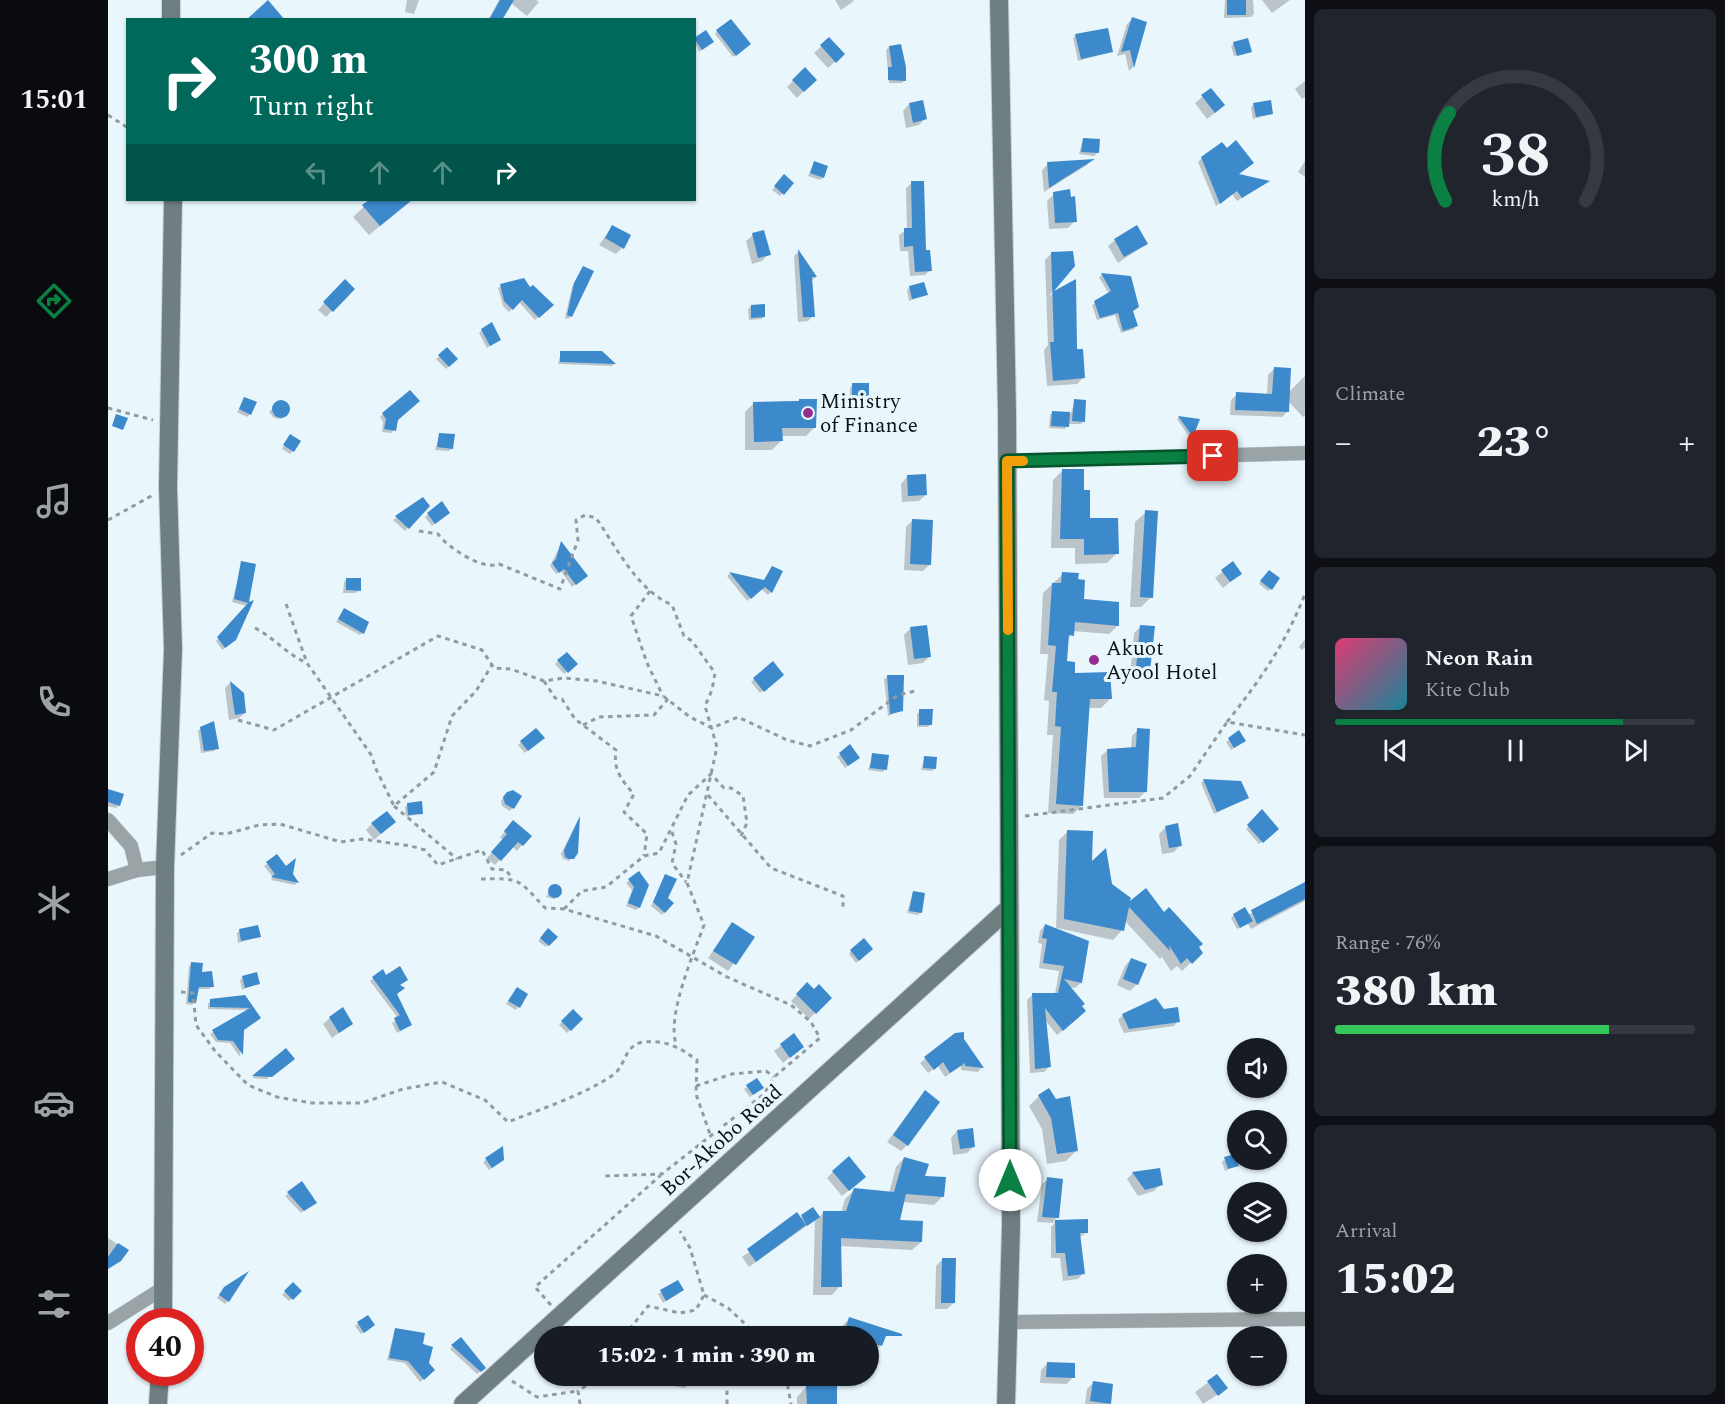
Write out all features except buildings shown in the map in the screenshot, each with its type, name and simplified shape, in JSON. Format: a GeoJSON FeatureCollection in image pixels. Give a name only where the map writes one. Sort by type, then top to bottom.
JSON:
{"type":"FeatureCollection","features":[{"type":"Feature","properties":{"kind":"street"},"geometry":{"type":"LineString","coordinates":[[171,0],[171,18]]}},
{"type":"Feature","properties":{"kind":"street"},"geometry":{"type":"LineString","coordinates":[[999,0],[1007,461],[1010,1322],[1006,1404]]}},
{"type":"Feature","properties":{"kind":"street"},"geometry":{"type":"LineString","coordinates":[[164,1308],[165,867],[173,649],[168,488],[173,201]]}},
{"type":"Feature","properties":{"kind":"street"},"geometry":{"type":"LineString","coordinates":[[1007,461],[1305,453]]}},
{"type":"Feature","properties":{"kind":"street"},"geometry":{"type":"LineString","coordinates":[[108,820],[132,846],[137,870]]}},
{"type":"Feature","properties":{"kind":"street"},"geometry":{"type":"LineString","coordinates":[[108,879],[137,870],[165,867]]}},
{"type":"Feature","properties":{"kind":"street","name":"Bor-Akobo Road"},"geometry":{"type":"LineString","coordinates":[[463,1404],[1008,909]]}},
{"type":"Feature","properties":{"kind":"street"},"geometry":{"type":"LineString","coordinates":[[108,1323],[165,1287]]}},
{"type":"Feature","properties":{"kind":"street"},"geometry":{"type":"LineString","coordinates":[[1010,1322],[1305,1319]]}},
{"type":"Feature","properties":{"kind":"street"},"geometry":{"type":"LineString","coordinates":[[158,1404],[159,1386]]}},
{"type":"Feature","properties":{"kind":"path"},"geometry":{"type":"LineString","coordinates":[[108,115],[126,127]]}},
{"type":"Feature","properties":{"kind":"path"},"geometry":{"type":"LineString","coordinates":[[108,408],[169,424]]}},
{"type":"Feature","properties":{"kind":"path"},"geometry":{"type":"LineString","coordinates":[[108,520],[168,488]]}},
{"type":"Feature","properties":{"kind":"path"},"geometry":{"type":"LineString","coordinates":[[419,531],[438,534],[443,541],[472,560],[495,566],[499,564],[560,589],[578,540],[576,520],[585,515],[596,518],[634,573],[657,599],[672,605],[684,636],[692,641],[715,673],[712,690],[705,706],[717,747],[708,795],[697,829],[687,883]]}},
{"type":"Feature","properties":{"kind":"path"},"geometry":{"type":"LineString","coordinates":[[651,591],[631,616],[647,663],[663,696]]}},
{"type":"Feature","properties":{"kind":"path"},"geometry":{"type":"LineString","coordinates":[[1008,818],[1163,798],[1190,776],[1227,722],[1265,675],[1284,643],[1305,594]]}},
{"type":"Feature","properties":{"kind":"path"},"geometry":{"type":"LineString","coordinates":[[286,604],[307,663],[372,756],[394,806],[456,859]]}},
{"type":"Feature","properties":{"kind":"path"},"geometry":{"type":"LineString","coordinates":[[255,628],[284,645],[293,657],[307,663]]}},
{"type":"Feature","properties":{"kind":"path"},"geometry":{"type":"LineString","coordinates":[[238,720],[274,730],[438,636],[482,650],[494,668],[511,669],[544,681],[564,678],[597,681],[663,696],[690,717],[712,728],[738,717],[786,740],[810,746],[851,730],[898,695],[915,691]]}},
{"type":"Feature","properties":{"kind":"path"},"geometry":{"type":"LineString","coordinates":[[394,806],[434,772],[452,716],[476,691],[492,664]]}},
{"type":"Feature","properties":{"kind":"path"},"geometry":{"type":"LineString","coordinates":[[544,681],[555,698],[562,699],[583,725],[616,750],[614,764],[622,781],[634,794],[624,812],[647,834],[644,856]]}},
{"type":"Feature","properties":{"kind":"path"},"geometry":{"type":"LineString","coordinates":[[583,725],[598,717],[654,715],[668,699]]}},
{"type":"Feature","properties":{"kind":"path"},"geometry":{"type":"LineString","coordinates":[[1227,722],[1305,735]]}},
{"type":"Feature","properties":{"kind":"path"},"geometry":{"type":"LineString","coordinates":[[564,909],[582,891],[606,886],[644,856],[659,853],[672,832],[688,795],[711,774]]}},
{"type":"Feature","properties":{"kind":"path"},"geometry":{"type":"LineString","coordinates":[[711,774],[724,788],[731,788],[743,796],[747,823],[741,836]]}},
{"type":"Feature","properties":{"kind":"path"},"geometry":{"type":"LineString","coordinates":[[708,795],[741,836],[761,854],[771,868],[843,896],[843,908]]}},
{"type":"Feature","properties":{"kind":"path"},"geometry":{"type":"LineString","coordinates":[[165,867],[212,833],[226,834],[273,824],[341,842],[362,839],[411,846],[425,850],[438,865],[482,850],[492,869],[506,870],[544,908],[564,909],[656,936],[668,945],[693,956],[727,976],[791,1005],[811,1022],[820,1038],[774,1077],[764,1094],[662,1174],[536,1287],[561,1316]]}},
{"type":"Feature","properties":{"kind":"path"},"geometry":{"type":"LineString","coordinates":[[672,832],[676,844],[672,863],[687,883],[704,926],[693,956],[672,1032],[676,1044]]}},
{"type":"Feature","properties":{"kind":"path"},"geometry":{"type":"LineString","coordinates":[[481,879],[512,878]]}},
{"type":"Feature","properties":{"kind":"path"},"geometry":{"type":"LineString","coordinates":[[164,993],[193,993],[196,1025],[215,1051],[248,1085],[277,1097],[312,1103],[362,1103],[403,1089],[442,1082],[485,1100],[508,1122],[582,1092],[616,1073],[630,1048],[641,1042],[676,1044],[697,1060],[696,1094],[711,1137]]}},
{"type":"Feature","properties":{"kind":"path"},"geometry":{"type":"LineString","coordinates":[[696,1086],[732,1074],[766,1071],[774,1077]]}},
{"type":"Feature","properties":{"kind":"path"},"geometry":{"type":"LineString","coordinates":[[604,1176],[662,1174]]}},
{"type":"Feature","properties":{"kind":"path"},"geometry":{"type":"LineString","coordinates":[[670,1216],[690,1248],[704,1294],[728,1308],[747,1326]]}},
{"type":"Feature","properties":{"kind":"path"},"geometry":{"type":"LineString","coordinates":[[632,1326],[648,1306],[680,1313],[696,1310],[704,1294]]}},
{"type":"Feature","properties":{"kind":"path"},"geometry":{"type":"LineString","coordinates":[[498,1372],[537,1397],[578,1390],[585,1386]]}},
{"type":"Feature","properties":{"kind":"path"},"geometry":{"type":"LineString","coordinates":[[727,1386],[727,1404]]}},
{"type":"Feature","properties":{"kind":"path"},"geometry":{"type":"LineString","coordinates":[[788,1386],[791,1404]]}},
{"type":"Feature","properties":{"kind":"path"},"geometry":{"type":"LineString","coordinates":[[578,1390],[580,1404]]}},
{"type":"Feature","properties":{"kind":"slow traffic"},"geometry":{"type":"LineString","coordinates":[[1008,630],[1007,461],[1023,461]]}},
{"type":"Feature","properties":{"kind":"place","name":"Ministry of Finance"},"geometry":{"type":"Point","coordinates":[808,413]}},
{"type":"Feature","properties":{"kind":"place","name":"Akuot Ayool Hotel"},"geometry":{"type":"Point","coordinates":[1094,660]}},
{"type":"Feature","properties":{"kind":"route"},"geometry":{"type":"LineString","coordinates":[[1010,1180],[1007,461],[1213,456]]}}]}
